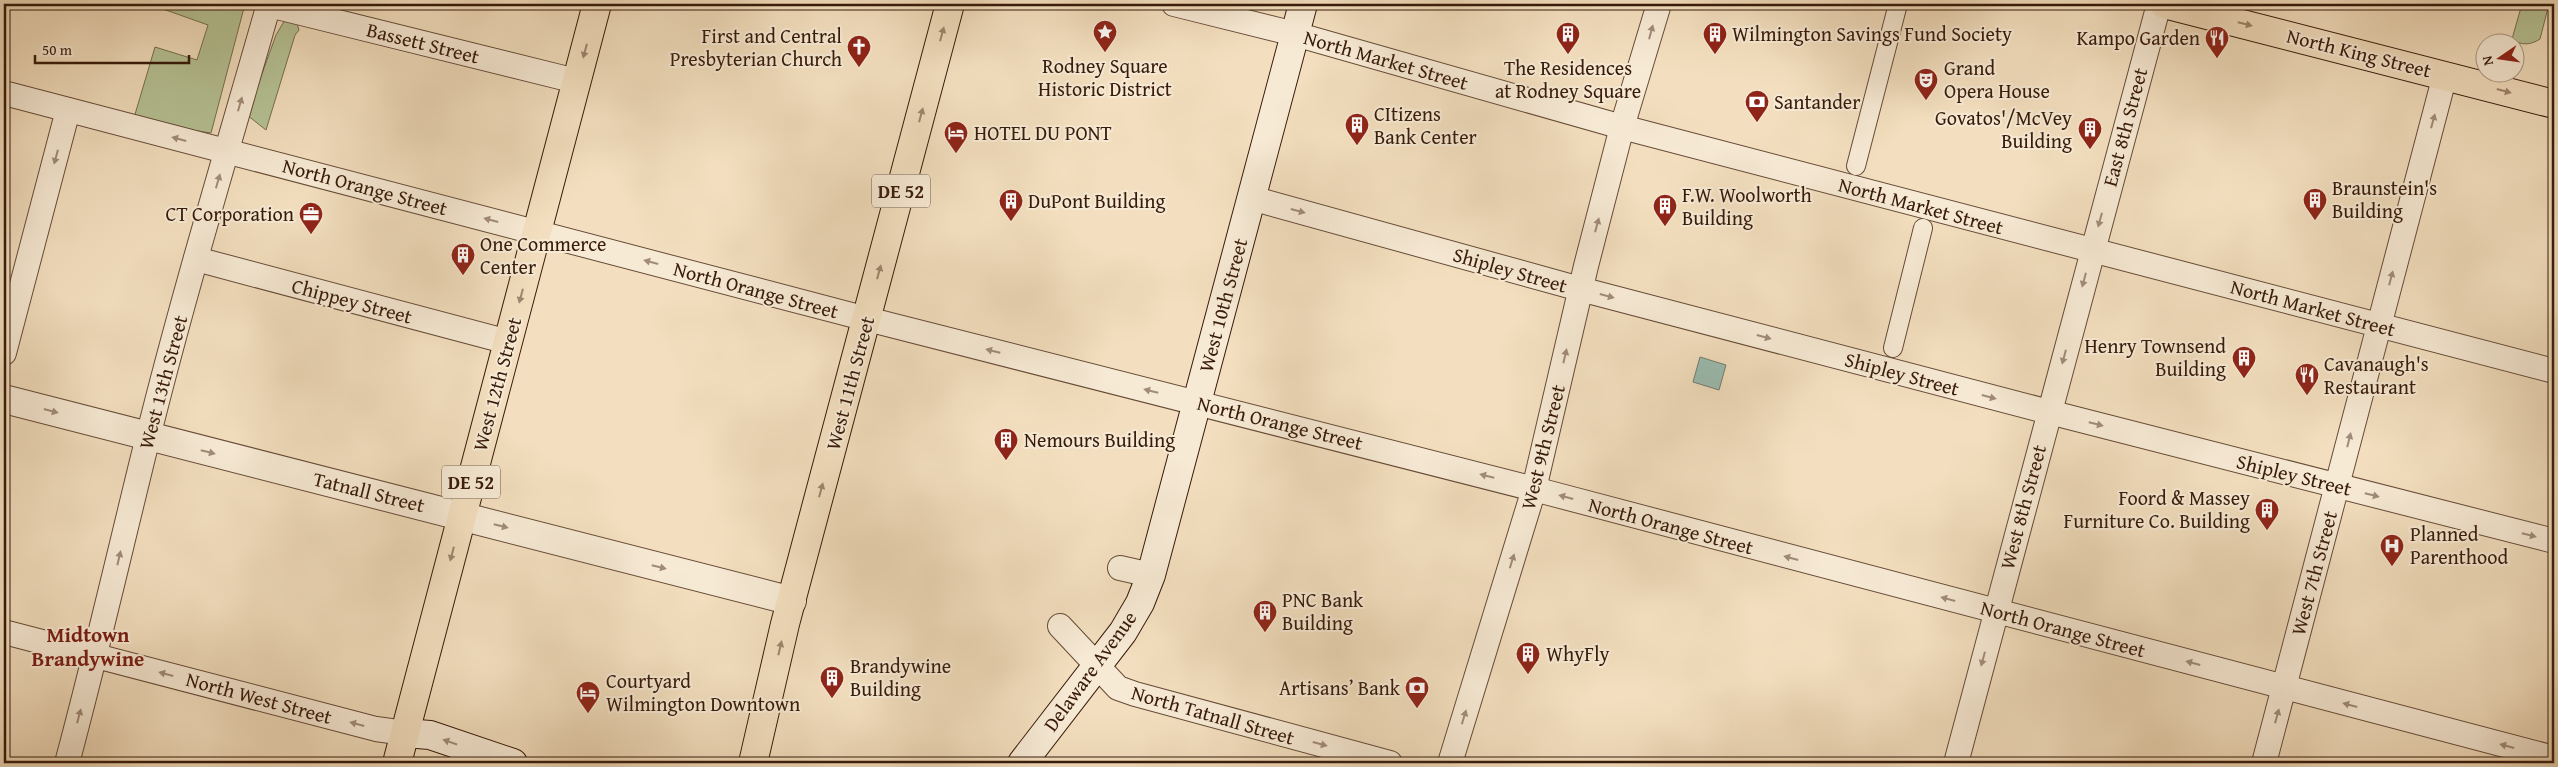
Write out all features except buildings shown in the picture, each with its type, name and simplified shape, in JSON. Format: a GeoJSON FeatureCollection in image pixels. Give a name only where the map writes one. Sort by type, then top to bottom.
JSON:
{"type":"FeatureCollection","features":[{"type":"Feature","properties":{"kind":"main road","name":"West 12th Street"},"geometry":{"type":"LineString","coordinates":[[397,763],[597,4]]}},
{"type":"Feature","properties":{"kind":"main road","name":"West 11th Street"},"geometry":{"type":"LineString","coordinates":[[753,763],[792,601],[950,4]]}},
{"type":"Feature","properties":{"kind":"main road","name":"West 10th Street"},"geometry":{"type":"LineString","coordinates":[[1152,576],[1303,4]]}},
{"type":"Feature","properties":{"kind":"main road","name":"North King Street"},"geometry":{"type":"LineString","coordinates":[[2164,4],[2554,104]]}},
{"type":"Feature","properties":{"kind":"main road","name":"Tatnall Street"},"geometry":{"type":"LineString","coordinates":[[4,399],[792,601]]}},
{"type":"Feature","properties":{"kind":"main road","name":"Delaware Avenue"},"geometry":{"type":"LineString","coordinates":[[1022,763],[1123,632],[1140,603],[1152,576]]}},
{"type":"Feature","properties":{"kind":"main road","name":"North West Street"},"geometry":{"type":"LineString","coordinates":[[405,733],[430,735],[513,763]]}},
{"type":"Feature","properties":{"kind":"street","name":"Bassett Street"},"geometry":{"type":"LineString","coordinates":[[269,4],[576,81]]}},
{"type":"Feature","properties":{"kind":"street","name":"West 13th Street"},"geometry":{"type":"LineString","coordinates":[[67,763],[96,656],[148,436],[226,151],[269,4]]}},
{"type":"Feature","properties":{"kind":"street","name":"North Market Street"},"geometry":{"type":"LineString","coordinates":[[1174,4],[1295,34],[1622,127],[2554,371]]}},
{"type":"Feature","properties":{"kind":"street","name":"West 9th Street"},"geometry":{"type":"LineString","coordinates":[[1450,763],[1534,489],[1580,289],[1622,127],[1659,4]]}},
{"type":"Feature","properties":{"kind":"street"},"geometry":{"type":"LineString","coordinates":[[1856,166],[1898,4]]}},
{"type":"Feature","properties":{"kind":"street","name":"East 8th Street"},"geometry":{"type":"LineString","coordinates":[[2092,250],[2159,4]]}},
{"type":"Feature","properties":{"kind":"street","name":"West 7th Street"},"geometry":{"type":"LineString","coordinates":[[2264,763],[2445,75]]}},
{"type":"Feature","properties":{"kind":"street","name":"North Orange Street"},"geometry":{"type":"LineString","coordinates":[[4,93],[867,319],[1534,489],[2554,758]]}},
{"type":"Feature","properties":{"kind":"street"},"geometry":{"type":"LineString","coordinates":[[4,353],[68,110]]}},
{"type":"Feature","properties":{"kind":"street","name":"Shipley Street"},"geometry":{"type":"LineString","coordinates":[[1252,198],[1580,289],[2048,412],[2554,541]]}},
{"type":"Feature","properties":{"kind":"street"},"geometry":{"type":"LineString","coordinates":[[1893,348],[1923,228]]}},
{"type":"Feature","properties":{"kind":"street","name":"West 8th Street"},"geometry":{"type":"LineString","coordinates":[[1956,763],[2092,250]]}},
{"type":"Feature","properties":{"kind":"street","name":"Chippey Street"},"geometry":{"type":"LineString","coordinates":[[196,259],[508,342]]}},
{"type":"Feature","properties":{"kind":"street"},"geometry":{"type":"LineString","coordinates":[[1120,568],[1152,576]]}},
{"type":"Feature","properties":{"kind":"street","name":"North Tatnall Street"},"geometry":{"type":"LineString","coordinates":[[1060,626],[1118,688],[1134,694],[1390,763]]}},
{"type":"Feature","properties":{"kind":"street","name":"North West Street"},"geometry":{"type":"LineString","coordinates":[[4,632],[376,729],[405,733]]}},
{"type":"Feature","properties":{"kind":"green space"},"geometry":{"type":"Polygon","coordinates":[[[164,4],[245,4],[211,133],[133,121],[155,47],[197,60],[208,25],[163,9],[164,4]]]}},
{"type":"Feature","properties":{"kind":"green space"},"geometry":{"type":"Polygon","coordinates":[[[2522,4],[2549,4],[2540,39],[2533,43],[2526,44],[2526,32],[2514,32],[2522,4]]]}},
{"type":"Feature","properties":{"kind":"green space"},"geometry":{"type":"Polygon","coordinates":[[[286,18],[295,18],[299,30],[295,35],[266,130],[247,115],[276,35],[286,18]]]}},
{"type":"Feature","properties":{"kind":"water"},"geometry":{"type":"Polygon","coordinates":[[[1700,357],[1726,365],[1719,390],[1693,382],[1700,357]]]}},
{"type":"Feature","properties":{"kind":"place","name":"Rodney Square Historic District"},"geometry":{"type":"Point","coordinates":[1105,53]}},
{"type":"Feature","properties":{"kind":"place","name":"The Residences at Rodney Square"},"geometry":{"type":"Point","coordinates":[1568,55]}},
{"type":"Feature","properties":{"kind":"place","name":"Wilmington Savings Fund Society"},"geometry":{"type":"Point","coordinates":[1715,55]}},
{"type":"Feature","properties":{"kind":"place","name":"Kampo Garden"},"geometry":{"type":"Point","coordinates":[2217,59]}},
{"type":"Feature","properties":{"kind":"place","name":"First and Central Presbyterian Church"},"geometry":{"type":"Point","coordinates":[859,68]}},
{"type":"Feature","properties":{"kind":"place","name":"Grand Opera House"},"geometry":{"type":"Point","coordinates":[1926,101]}},
{"type":"Feature","properties":{"kind":"place","name":"Santander"},"geometry":{"type":"Point","coordinates":[1757,123]}},
{"type":"Feature","properties":{"kind":"place","name":"CItizens Bank Center"},"geometry":{"type":"Point","coordinates":[1357,146]}},
{"type":"Feature","properties":{"kind":"place","name":"Govatos'/McVey Building"},"geometry":{"type":"Point","coordinates":[2090,150]}},
{"type":"Feature","properties":{"kind":"place","name":"HOTEL DU PONT"},"geometry":{"type":"Point","coordinates":[956,154]}},
{"type":"Feature","properties":{"kind":"place","name":"Braunstein's Building"},"geometry":{"type":"Point","coordinates":[2315,221]}},
{"type":"Feature","properties":{"kind":"place","name":"DuPont Building"},"geometry":{"type":"Point","coordinates":[1011,222]}},
{"type":"Feature","properties":{"kind":"place","name":"F.W. Woolworth Building"},"geometry":{"type":"Point","coordinates":[1665,227]}},
{"type":"Feature","properties":{"kind":"place","name":"CT Corporation"},"geometry":{"type":"Point","coordinates":[311,235]}},
{"type":"Feature","properties":{"kind":"place","name":"One Commerce Center"},"geometry":{"type":"Point","coordinates":[463,276]}},
{"type":"Feature","properties":{"kind":"place","name":"Henry Townsend Building"},"geometry":{"type":"Point","coordinates":[2244,379]}},
{"type":"Feature","properties":{"kind":"place","name":"Cavanaugh's Restaurant"},"geometry":{"type":"Point","coordinates":[2307,396]}},
{"type":"Feature","properties":{"kind":"place","name":"Nemours Building"},"geometry":{"type":"Point","coordinates":[1006,461]}},
{"type":"Feature","properties":{"kind":"place","name":"Foord & Massey Furniture Co. Building"},"geometry":{"type":"Point","coordinates":[2267,531]}},
{"type":"Feature","properties":{"kind":"place","name":"Planned Parenthood"},"geometry":{"type":"Point","coordinates":[2392,567]}},
{"type":"Feature","properties":{"kind":"place","name":"PNC Bank Building"},"geometry":{"type":"Point","coordinates":[1265,633]}},
{"type":"Feature","properties":{"kind":"place","name":"WhyFly"},"geometry":{"type":"Point","coordinates":[1528,675]}},
{"type":"Feature","properties":{"kind":"place","name":"Brandywine Building"},"geometry":{"type":"Point","coordinates":[832,699]}},
{"type":"Feature","properties":{"kind":"place","name":"Artisans’ Bank"},"geometry":{"type":"Point","coordinates":[1417,709]}},
{"type":"Feature","properties":{"kind":"place","name":"Courtyard Wilmington Downtown"},"geometry":{"type":"Point","coordinates":[588,714]}},
{"type":"Feature","properties":{"kind":"district","name":"Midtown Brandywine"},"geometry":{"type":"Point","coordinates":[88,647]}}]}
